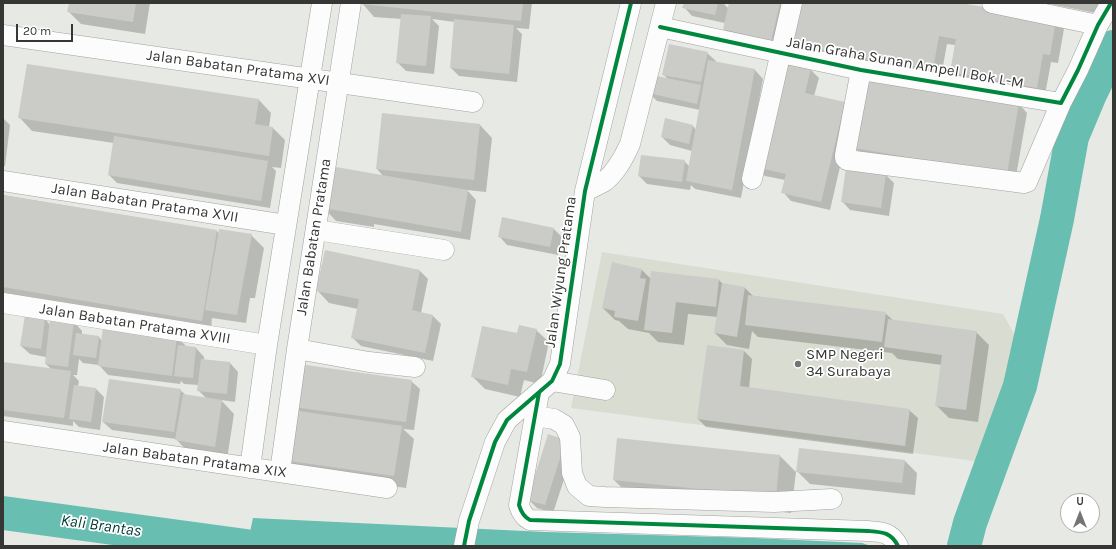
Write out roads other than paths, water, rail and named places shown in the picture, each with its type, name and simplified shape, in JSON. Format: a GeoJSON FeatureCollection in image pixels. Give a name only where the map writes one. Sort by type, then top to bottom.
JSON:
{"type":"FeatureCollection","features":[{"type":"Feature","properties":{"kind":"street","name":"Jalan Babatan Pratama"},"geometry":{"type":"LineString","coordinates":[[250,468],[267,345],[322,3]]}},
{"type":"Feature","properties":{"kind":"street","name":"Jalan Babatan Pratama"},"geometry":{"type":"LineString","coordinates":[[280,472],[296,349],[351,3]]}},
{"type":"Feature","properties":{"kind":"street","name":"Jalan Wiyung Pratama"},"geometry":{"type":"LineString","coordinates":[[464,546],[469,521],[500,430],[507,420],[545,387],[560,364],[585,191],[631,3]]}},
{"type":"Feature","properties":{"kind":"street"},"geometry":{"type":"LineString","coordinates":[[585,191],[604,181],[614,171],[622,160],[630,144],[666,3]]}},
{"type":"Feature","properties":{"kind":"street"},"geometry":{"type":"LineString","coordinates":[[752,179],[792,3]]}},
{"type":"Feature","properties":{"kind":"street"},"geometry":{"type":"LineString","coordinates":[[992,3],[1098,25]]}},
{"type":"Feature","properties":{"kind":"street"},"geometry":{"type":"LineString","coordinates":[[861,70],[845,155],[847,160],[1024,183],[1027,182],[1061,103],[1078,70],[1098,25],[1111,3]]}},
{"type":"Feature","properties":{"kind":"street","name":"Jalan Graha Sunan Ampel I Bok L-M"},"geometry":{"type":"LineString","coordinates":[[660,27],[861,70],[1061,103]]}},
{"type":"Feature","properties":{"kind":"street","name":"Jalan Babatan Pratama XVI"},"geometry":{"type":"LineString","coordinates":[[3,35],[473,102]]}},
{"type":"Feature","properties":{"kind":"street","name":"Jalan Babatan Pratama XVII"},"geometry":{"type":"LineString","coordinates":[[3,181],[286,225]]}},
{"type":"Feature","properties":{"kind":"street"},"geometry":{"type":"LineString","coordinates":[[316,230],[444,250]]}},
{"type":"Feature","properties":{"kind":"street","name":"Jalan Babatan Pratama XVIII"},"geometry":{"type":"LineString","coordinates":[[3,302],[267,345]]}},
{"type":"Feature","properties":{"kind":"street"},"geometry":{"type":"LineString","coordinates":[[296,349],[369,362],[415,367]]}},
{"type":"Feature","properties":{"kind":"street"},"geometry":{"type":"LineString","coordinates":[[604,390],[545,387],[535,416],[519,505],[521,510],[530,520],[883,532],[892,537],[898,546]]}},
{"type":"Feature","properties":{"kind":"street"},"geometry":{"type":"LineString","coordinates":[[535,416],[554,419],[564,425],[570,437],[572,473],[577,486],[589,496],[774,502],[832,499]]}},
{"type":"Feature","properties":{"kind":"street","name":"Jalan Babatan Pratama XIX"},"geometry":{"type":"LineString","coordinates":[[3,431],[387,488]]}},
{"type":"Feature","properties":{"kind":"street"},"geometry":{"type":"LineString","coordinates":[[662,525],[665,499]]}},
{"type":"Feature","properties":{"kind":"street"},"geometry":{"type":"LineString","coordinates":[[774,502],[776,529]]}},
{"type":"Feature","properties":{"kind":"water"},"geometry":{"type":"Polygon","coordinates":[[[253,518],[545,532],[754,538],[862,543],[871,546],[247,546],[253,518]]]}},
{"type":"Feature","properties":{"kind":"waterway"},"geometry":{"type":"LineString","coordinates":[[964,546],[970,523],[1020,386],[1057,219],[1072,137],[1090,94],[1113,47]]}},
{"type":"Feature","properties":{"kind":"waterway","name":"Kali Brantas"},"geometry":{"type":"LineString","coordinates":[[3,513],[246,546]]}},
{"type":"Feature","properties":{"kind":"place","name":"SMP Negeri 34 Surabaya"},"geometry":{"type":"Point","coordinates":[798,364]}}]}
